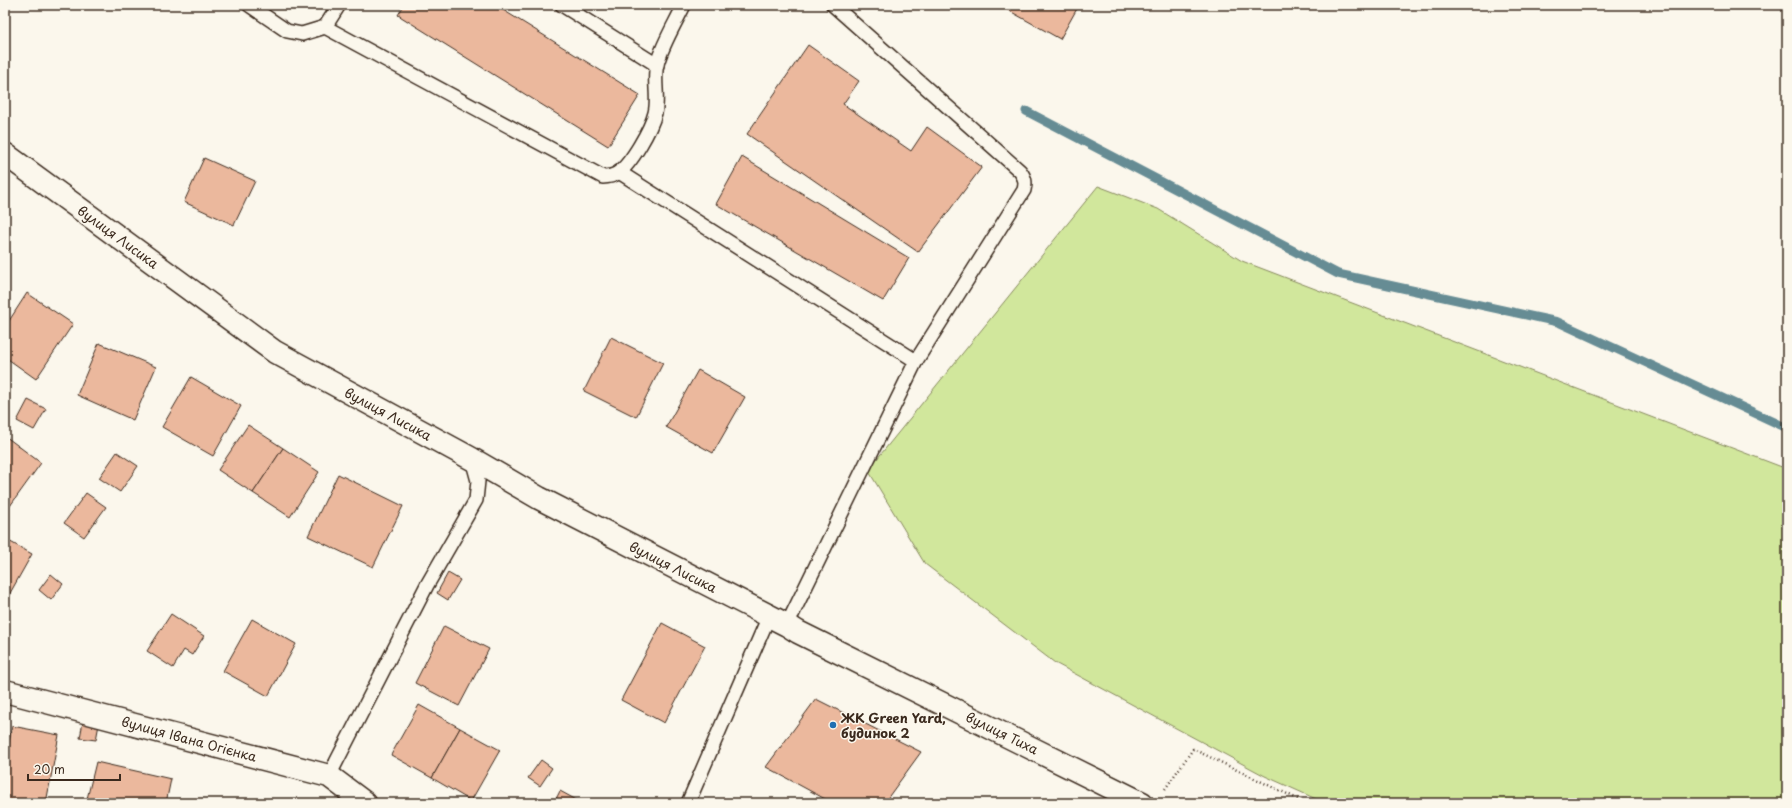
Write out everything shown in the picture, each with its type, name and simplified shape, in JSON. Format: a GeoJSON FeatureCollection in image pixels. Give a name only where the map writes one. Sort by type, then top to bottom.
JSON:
{"type":"FeatureCollection","features":[{"type":"Feature","properties":{"kind":"street","name":"вулиця Лисика"},"geometry":{"type":"LineString","coordinates":[[5,154],[275,352],[472,459],[539,498],[785,624]]}},
{"type":"Feature","properties":{"kind":"street","name":"вулиця Тиха"},"geometry":{"type":"LineString","coordinates":[[785,624],[1142,803]]}},
{"type":"Feature","properties":{"kind":"street","name":"вулиця Івана Огієнка"},"geometry":{"type":"LineString","coordinates":[[5,691],[330,776],[365,803]]}},
{"type":"Feature","properties":{"kind":"lane"},"geometry":{"type":"LineString","coordinates":[[249,5],[287,31],[302,34],[325,27],[339,5]]}},
{"type":"Feature","properties":{"kind":"lane"},"geometry":{"type":"LineString","coordinates":[[562,5],[657,65]]}},
{"type":"Feature","properties":{"kind":"lane"},"geometry":{"type":"LineString","coordinates":[[688,803],[785,624],[916,361],[1024,190],[1026,183],[1020,171],[833,5]]}},
{"type":"Feature","properties":{"kind":"lane"},"geometry":{"type":"LineString","coordinates":[[325,27],[603,178],[613,176],[619,172],[638,147],[655,114],[657,65],[663,47],[681,6]]}},
{"type":"Feature","properties":{"kind":"lane"},"geometry":{"type":"LineString","coordinates":[[619,172],[916,361]]}},
{"type":"Feature","properties":{"kind":"lane"},"geometry":{"type":"LineString","coordinates":[[330,776],[427,585],[476,500],[478,481],[472,459]]}},
{"type":"Feature","properties":{"kind":"path"},"geometry":{"type":"LineString","coordinates":[[1164,791],[1193,749],[1306,803]]}},
{"type":"Feature","properties":{"kind":"green space"},"geometry":{"type":"Polygon","coordinates":[[[1098,186],[1158,209],[1242,261],[1787,469],[1787,803],[1325,803],[1265,776],[1055,663],[925,564],[868,470],[1098,186]]]}},
{"type":"Feature","properties":{"kind":"building"},"geometry":{"type":"Polygon","coordinates":[[[404,5],[495,5],[640,95],[608,146],[398,15],[404,5]]]}},
{"type":"Feature","properties":{"kind":"building"},"geometry":{"type":"Polygon","coordinates":[[[999,5],[1079,5],[1060,39],[999,5]]]}},
{"type":"Feature","properties":{"kind":"building"},"geometry":{"type":"Polygon","coordinates":[[[808,45],[859,81],[843,104],[911,151],[927,127],[982,167],[918,252],[747,134],[808,45]]]}},
{"type":"Feature","properties":{"kind":"building"},"geometry":{"type":"Polygon","coordinates":[[[742,157],[909,258],[883,301],[716,204],[742,157]]]}},
{"type":"Feature","properties":{"kind":"building"},"geometry":{"type":"Polygon","coordinates":[[[204,158],[255,181],[234,225],[184,202],[204,158]]]}},
{"type":"Feature","properties":{"kind":"building"},"geometry":{"type":"Polygon","coordinates":[[[27,293],[73,324],[36,379],[5,357],[5,327],[27,293]]]}},
{"type":"Feature","properties":{"kind":"building"},"geometry":{"type":"Polygon","coordinates":[[[611,337],[663,363],[636,417],[584,391],[611,337]]]}},
{"type":"Feature","properties":{"kind":"building"},"geometry":{"type":"Polygon","coordinates":[[[99,343],[156,367],[133,420],[77,395],[99,343]]]}},
{"type":"Feature","properties":{"kind":"building"},"geometry":{"type":"Polygon","coordinates":[[[698,370],[745,397],[713,453],[666,427],[698,370]]]}},
{"type":"Feature","properties":{"kind":"building"},"geometry":{"type":"Polygon","coordinates":[[[191,377],[241,406],[213,456],[162,427],[191,377]]]}},
{"type":"Feature","properties":{"kind":"building"},"geometry":{"type":"Polygon","coordinates":[[[28,400],[46,409],[34,430],[17,421],[28,400]]]}},
{"type":"Feature","properties":{"kind":"building"},"geometry":{"type":"Polygon","coordinates":[[[248,425],[283,448],[253,493],[218,470],[248,425]]]}},
{"type":"Feature","properties":{"kind":"building"},"geometry":{"type":"Polygon","coordinates":[[[5,436],[41,463],[10,506],[5,502],[5,436]]]}},
{"type":"Feature","properties":{"kind":"building"},"geometry":{"type":"Polygon","coordinates":[[[283,448],[319,472],[290,517],[253,493],[283,448]]]}},
{"type":"Feature","properties":{"kind":"building"},"geometry":{"type":"Polygon","coordinates":[[[117,452],[138,466],[120,492],[99,478],[117,452]]]}},
{"type":"Feature","properties":{"kind":"building"},"geometry":{"type":"Polygon","coordinates":[[[338,474],[403,506],[373,567],[308,536],[338,474]]]}},
{"type":"Feature","properties":{"kind":"building"},"geometry":{"type":"Polygon","coordinates":[[[86,493],[106,507],[84,537],[64,523],[86,493]]]}},
{"type":"Feature","properties":{"kind":"building"},"geometry":{"type":"Polygon","coordinates":[[[5,539],[32,554],[5,602],[5,539]]]}},
{"type":"Feature","properties":{"kind":"building"},"geometry":{"type":"Polygon","coordinates":[[[448,573],[460,580],[448,600],[437,593],[448,573]]]}},
{"type":"Feature","properties":{"kind":"building"},"geometry":{"type":"Polygon","coordinates":[[[51,574],[63,584],[51,600],[39,590],[51,574]]]}},
{"type":"Feature","properties":{"kind":"building"},"geometry":{"type":"Polygon","coordinates":[[[171,614],[204,636],[192,655],[184,650],[173,668],[147,651],[171,614]]]}},
{"type":"Feature","properties":{"kind":"building"},"geometry":{"type":"Polygon","coordinates":[[[252,619],[296,644],[268,696],[223,671],[252,619]]]}},
{"type":"Feature","properties":{"kind":"building"},"geometry":{"type":"Polygon","coordinates":[[[662,623],[705,646],[664,723],[621,700],[662,623]]]}},
{"type":"Feature","properties":{"kind":"building"},"geometry":{"type":"Polygon","coordinates":[[[444,626],[489,649],[459,706],[415,683],[444,626]]]}},
{"type":"Feature","properties":{"kind":"building","name":"ЖК Green Yard, будинок 2"},"geometry":{"type":"Polygon","coordinates":[[[816,699],[921,752],[884,803],[825,803],[827,800],[766,767],[816,699]]]}},
{"type":"Feature","properties":{"kind":"building"},"geometry":{"type":"Polygon","coordinates":[[[419,705],[460,728],[432,778],[391,755],[419,705]]]}},
{"type":"Feature","properties":{"kind":"building"},"geometry":{"type":"Polygon","coordinates":[[[84,716],[100,719],[96,740],[80,738],[84,716]]]}},
{"type":"Feature","properties":{"kind":"building"},"geometry":{"type":"Polygon","coordinates":[[[12,726],[59,735],[46,803],[5,802],[5,763],[12,726]]]}},
{"type":"Feature","properties":{"kind":"building"},"geometry":{"type":"Polygon","coordinates":[[[460,728],[500,750],[471,801],[432,778],[460,728]]]}},
{"type":"Feature","properties":{"kind":"building"},"geometry":{"type":"Polygon","coordinates":[[[541,760],[552,768],[540,786],[528,778],[541,760]]]}},
{"type":"Feature","properties":{"kind":"building"},"geometry":{"type":"Polygon","coordinates":[[[96,762],[171,779],[166,803],[86,803],[96,762]]]}},
{"type":"Feature","properties":{"kind":"building"},"geometry":{"type":"Polygon","coordinates":[[[560,791],[582,803],[554,803],[560,791]]]}},
{"type":"Feature","properties":{"kind":"waterway"},"geometry":{"type":"LineString","coordinates":[[1026,111],[1338,274],[1558,322],[1787,428]]}},
{"type":"Feature","properties":{"kind":"place","name":"ЖК Green Yard, будинок 2"},"geometry":{"type":"Point","coordinates":[833,725]}}]}
